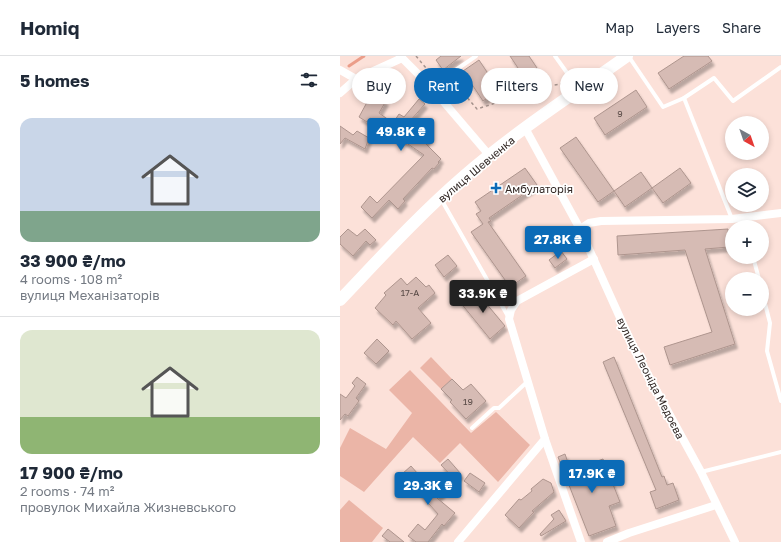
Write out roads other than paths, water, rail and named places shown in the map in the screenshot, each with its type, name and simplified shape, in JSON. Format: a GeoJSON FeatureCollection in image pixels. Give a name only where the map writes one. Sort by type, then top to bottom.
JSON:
{"type":"FeatureCollection","features":[{"type":"Feature","properties":{"kind":"main road","name":"вулиця Шевченка"},"geometry":{"type":"LineString","coordinates":[[608,68],[628,56]]}},
{"type":"Feature","properties":{"kind":"main road","name":"вулиця Шевченка"},"geometry":{"type":"LineString","coordinates":[[340,300],[440,198],[489,155],[560,99]]}},
{"type":"Feature","properties":{"kind":"street"},"geometry":{"type":"LineString","coordinates":[[378,68],[401,57],[414,70]]}},
{"type":"Feature","properties":{"kind":"street"},"geometry":{"type":"LineString","coordinates":[[340,70],[352,77]]}},
{"type":"Feature","properties":{"kind":"street"},"geometry":{"type":"LineString","coordinates":[[340,93],[352,82]]}},
{"type":"Feature","properties":{"kind":"street"},"geometry":{"type":"LineString","coordinates":[[446,104],[489,155]]}},
{"type":"Feature","properties":{"kind":"street","name":"вулиця Леоніда Медоєва"},"geometry":{"type":"LineString","coordinates":[[524,128],[580,229],[636,352],[701,472],[735,542]]}},
{"type":"Feature","properties":{"kind":"street"},"geometry":{"type":"LineString","coordinates":[[580,229],[589,223],[601,221],[732,219],[781,214]]}},
{"type":"Feature","properties":{"kind":"street"},"geometry":{"type":"LineString","coordinates":[[581,542],[545,438],[509,319],[511,310],[517,301],[594,260]]}},
{"type":"Feature","properties":{"kind":"street"},"geometry":{"type":"LineString","coordinates":[[458,542],[545,438]]}},
{"type":"Feature","properties":{"kind":"street"},"geometry":{"type":"LineString","coordinates":[[607,542],[628,533],[716,505]]}},
{"type":"Feature","properties":{"kind":"lane"},"geometry":{"type":"LineString","coordinates":[[459,68],[476,56]]}},
{"type":"Feature","properties":{"kind":"lane"},"geometry":{"type":"LineString","coordinates":[[555,56],[564,68]]}},
{"type":"Feature","properties":{"kind":"lane"},"geometry":{"type":"LineString","coordinates":[[628,56],[663,107],[684,98],[714,78],[733,101],[781,67]]}},
{"type":"Feature","properties":{"kind":"lane"},"geometry":{"type":"LineString","coordinates":[[684,98],[732,219]]}},
{"type":"Feature","properties":{"kind":"lane"},"geometry":{"type":"LineString","coordinates":[[440,198],[509,319]]}},
{"type":"Feature","properties":{"kind":"lane"},"geometry":{"type":"LineString","coordinates":[[768,316],[770,323],[767,351],[781,401]]}},
{"type":"Feature","properties":{"kind":"lane"},"geometry":{"type":"LineString","coordinates":[[472,428],[494,408],[499,408],[529,381]]}},
{"type":"Feature","properties":{"kind":"lane"},"geometry":{"type":"LineString","coordinates":[[701,472],[781,452]]}},
{"type":"Feature","properties":{"kind":"waterway"},"geometry":{"type":"LineString","coordinates":[[349,66],[364,56]]}},
{"type":"Feature","properties":{"kind":"place","name":"Амбулаторія"},"geometry":{"type":"Point","coordinates":[496,188]}}]}
